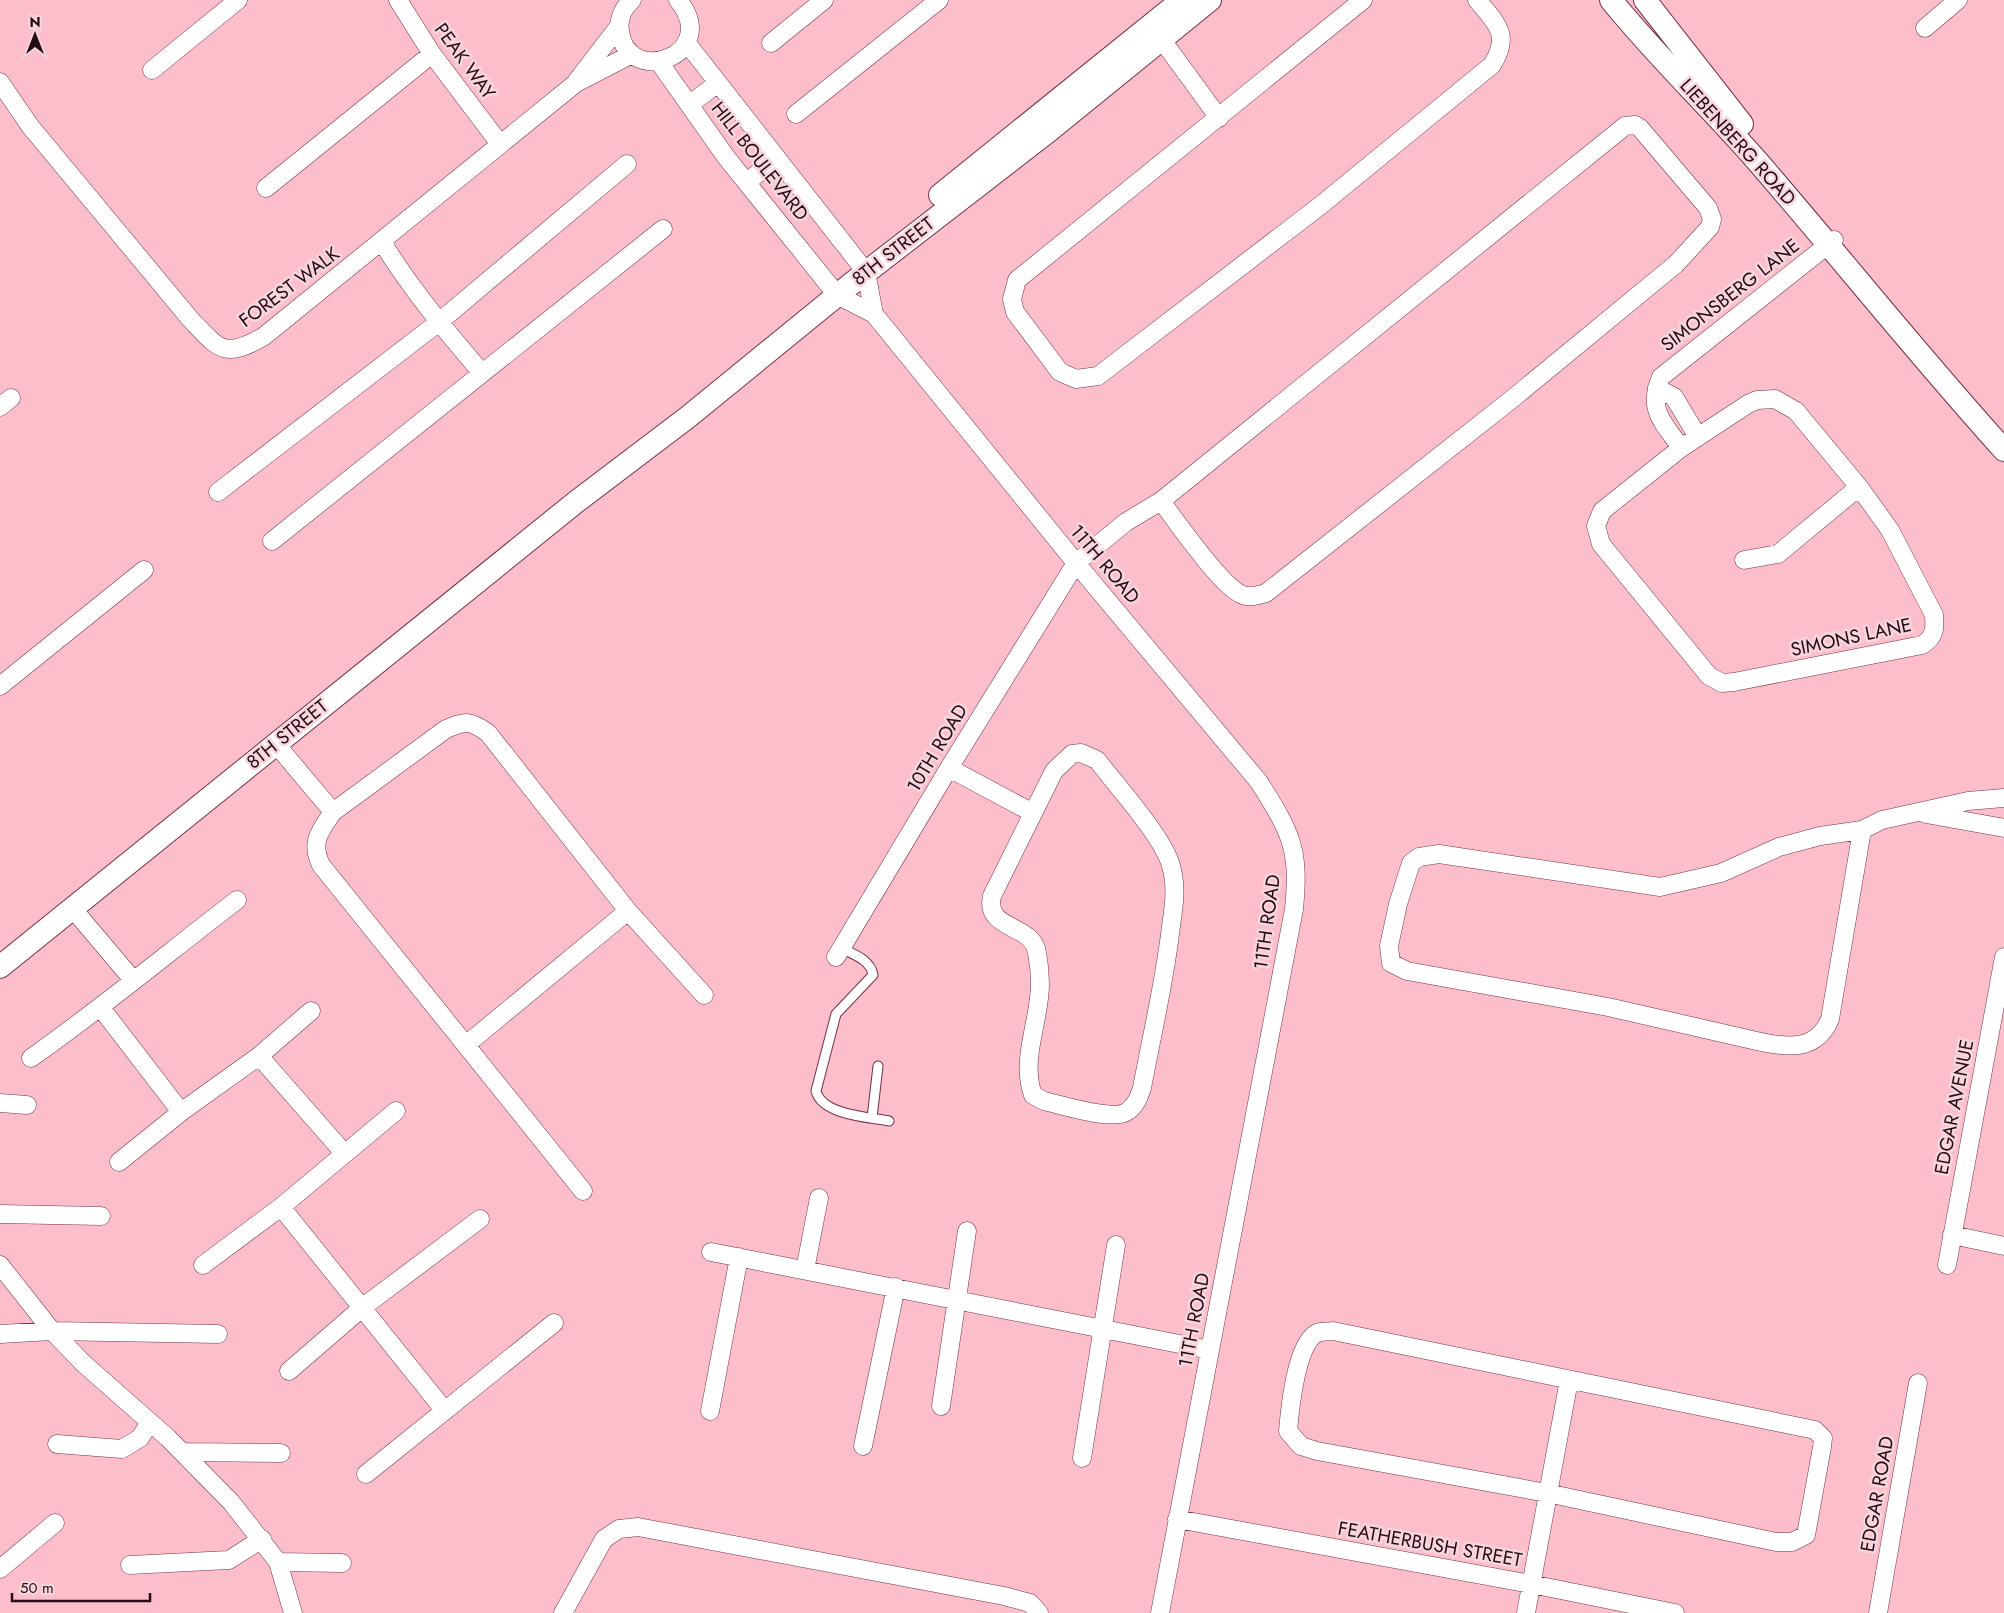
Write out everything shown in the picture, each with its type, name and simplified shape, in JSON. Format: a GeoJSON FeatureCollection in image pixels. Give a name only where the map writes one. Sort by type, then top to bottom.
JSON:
{"type":"FeatureCollection","features":[{"type":"Feature","properties":{"kind":"street"},"geometry":{"type":"LineString","coordinates":[[152,70],[238,0]]}},
{"type":"Feature","properties":{"kind":"street","name":"PEAK WAY"},"geometry":{"type":"LineString","coordinates":[[398,0],[432,54],[500,144]]}},
{"type":"Feature","properties":{"kind":"street","name":"FOREST WALK"},"geometry":{"type":"LineString","coordinates":[[0,82],[30,126],[191,320],[218,346],[233,350],[263,338],[576,83],[619,26],[621,15],[632,0]]}},
{"type":"Feature","properties":{"kind":"street"},"geometry":{"type":"LineString","coordinates":[[771,43],[824,0]]}},
{"type":"Feature","properties":{"kind":"street"},"geometry":{"type":"LineString","coordinates":[[796,114],[939,0]]}},
{"type":"Feature","properties":{"kind":"street","name":"8TH STREET"},"geometry":{"type":"LineString","coordinates":[[1156,32],[1182,0]]}},
{"type":"Feature","properties":{"kind":"street","name":"8TH STREET"},"geometry":{"type":"LineString","coordinates":[[0,967],[275,743],[576,502],[688,418],[834,290],[1156,32],[1210,0]]}},
{"type":"Feature","properties":{"kind":"street"},"geometry":{"type":"LineString","coordinates":[[1363,0],[1016,280],[1012,300],[1016,312],[1060,372],[1068,377],[1085,380],[1098,376],[1321,205],[1492,65],[1499,53],[1502,39],[1497,25],[1477,0]]}},
{"type":"Feature","properties":{"kind":"street","name":"LIEBENBERG ROAD"},"geometry":{"type":"LineString","coordinates":[[1611,0],[1831,242]]}},
{"type":"Feature","properties":{"kind":"street","name":"LIEBENBERG ROAD"},"geometry":{"type":"LineString","coordinates":[[1645,0],[1906,339],[2004,450]]}},
{"type":"Feature","properties":{"kind":"street"},"geometry":{"type":"LineString","coordinates":[[1925,28],[1958,0]]}},
{"type":"Feature","properties":{"kind":"street"},"geometry":{"type":"LineString","coordinates":[[619,26],[621,37],[632,54],[640,59],[659,62],[680,52],[686,42],[690,32],[686,3]]}},
{"type":"Feature","properties":{"kind":"street"},"geometry":{"type":"LineString","coordinates":[[1156,32],[1219,118]]}},
{"type":"Feature","properties":{"kind":"street","name":"HILL BOULEVARD"},"geometry":{"type":"LineString","coordinates":[[686,42],[862,267]]}},
{"type":"Feature","properties":{"kind":"street"},"geometry":{"type":"LineString","coordinates":[[266,188],[432,54]]}},
{"type":"Feature","properties":{"kind":"street","name":"FOREST WALK"},"geometry":{"type":"LineString","coordinates":[[576,83],[614,66],[632,54]]}},
{"type":"Feature","properties":{"kind":"street","name":"HILL BOULEVARD"},"geometry":{"type":"LineString","coordinates":[[659,62],[716,143],[834,290]]}},
{"type":"Feature","properties":{"kind":"street"},"geometry":{"type":"LineString","coordinates":[[689,105],[718,83]]}},
{"type":"Feature","properties":{"kind":"street","name":"10TH ROAD"},"geometry":{"type":"LineString","coordinates":[[838,953],[949,768],[1076,563],[1126,522],[1162,501],[1625,126],[1635,125],[1640,128],[1708,208],[1712,220],[1710,227],[1676,264],[1512,399],[1266,593],[1248,596],[1234,590],[1215,571],[1162,501]]}},
{"type":"Feature","properties":{"kind":"street"},"geometry":{"type":"LineString","coordinates":[[747,182],[777,158]]}},
{"type":"Feature","properties":{"kind":"street"},"geometry":{"type":"LineString","coordinates":[[218,492],[439,322],[627,164]]}},
{"type":"Feature","properties":{"kind":"street"},"geometry":{"type":"LineString","coordinates":[[272,541],[663,229]]}},
{"type":"Feature","properties":{"kind":"street"},"geometry":{"type":"LineString","coordinates":[[382,242],[399,270],[482,373]]}},
{"type":"Feature","properties":{"kind":"street","name":"SIMONSBERG LANE"},"geometry":{"type":"LineString","coordinates":[[1657,388],[1665,373],[1831,242]]}},
{"type":"Feature","properties":{"kind":"street","name":"11TH ROAD"},"geometry":{"type":"LineString","coordinates":[[862,267],[874,314]]}},
{"type":"Feature","properties":{"kind":"street","name":"11TH ROAD"},"geometry":{"type":"LineString","coordinates":[[834,290],[874,314],[1076,563],[1259,782],[1281,816],[1292,840],[1296,860],[1294,909],[1160,1613]]}},
{"type":"Feature","properties":{"kind":"street"},"geometry":{"type":"LineString","coordinates":[[1681,448],[1654,407],[1657,388],[1674,397],[1698,437]]}},
{"type":"Feature","properties":{"kind":"street","name":"SIMONS LANE"},"geometry":{"type":"LineString","coordinates":[[1775,399],[1796,411],[1859,487],[1890,530],[1934,616],[1932,638],[1922,645],[1734,682],[1722,683],[1709,676],[1601,544],[1596,526],[1602,511],[1681,448],[1698,437],[1748,404],[1758,400],[1775,399]]}},
{"type":"Feature","properties":{"kind":"street"},"geometry":{"type":"LineString","coordinates":[[1744,560],[1778,554],[1859,487]]}},
{"type":"Feature","properties":{"kind":"street"},"geometry":{"type":"LineString","coordinates":[[0,686],[144,570]]}},
{"type":"Feature","properties":{"kind":"street"},"geometry":{"type":"LineString","coordinates":[[583,1191],[321,864],[316,854],[316,843],[333,812],[446,730],[460,723],[474,722],[488,732],[628,911],[704,995]]}},
{"type":"Feature","properties":{"kind":"street"},"geometry":{"type":"LineString","coordinates":[[275,743],[333,812]]}},
{"type":"Feature","properties":{"kind":"street"},"geometry":{"type":"LineString","coordinates":[[1081,753],[1097,760],[1163,848],[1171,865],[1175,894],[1168,952],[1142,1088],[1137,1102],[1127,1112],[1116,1116],[1044,1100],[1033,1095],[1028,1066],[1040,985],[1037,947],[1031,938],[995,918],[990,902],[1033,813],[1054,771],[1072,754],[1081,753]]}},
{"type":"Feature","properties":{"kind":"street"},"geometry":{"type":"LineString","coordinates":[[949,768],[1033,813]]}},
{"type":"Feature","properties":{"kind":"street"},"geometry":{"type":"LineString","coordinates":[[1862,830],[1830,1019],[1824,1033],[1816,1039],[1803,1044],[1779,1046],[1608,1008],[1407,971],[1391,963],[1389,946],[1398,904],[1410,863],[1419,857],[1438,854],[1660,887],[1721,873],[1779,847],[1820,836],[1862,830],[1882,820],[1921,813],[1968,801],[2004,798]]}},
{"type":"Feature","properties":{"kind":"street"},"geometry":{"type":"LineString","coordinates":[[1921,813],[2004,828]]}},
{"type":"Feature","properties":{"kind":"street"},"geometry":{"type":"LineString","coordinates":[[31,1058],[101,1008],[133,980],[237,900]]}},
{"type":"Feature","properties":{"kind":"street"},"geometry":{"type":"LineString","coordinates":[[73,909],[133,980]]}},
{"type":"Feature","properties":{"kind":"street"},"geometry":{"type":"LineString","coordinates":[[467,1044],[628,911]]}},
{"type":"Feature","properties":{"kind":"street","name":"EDGAR AVENUE"},"geometry":{"type":"LineString","coordinates":[[1947,1265],[2004,957]]}},
{"type":"Feature","properties":{"kind":"street"},"geometry":{"type":"LineString","coordinates":[[101,1008],[181,1112]]}},
{"type":"Feature","properties":{"kind":"street"},"geometry":{"type":"LineString","coordinates":[[119,1162],[181,1112],[259,1056],[311,1010]]}},
{"type":"Feature","properties":{"kind":"street"},"geometry":{"type":"LineString","coordinates":[[259,1056],[344,1154]]}},
{"type":"Feature","properties":{"kind":"street"},"geometry":{"type":"LineString","coordinates":[[0,1103],[27,1105]]}},
{"type":"Feature","properties":{"kind":"street"},"geometry":{"type":"LineString","coordinates":[[203,1265],[281,1207],[396,1111]]}},
{"type":"Feature","properties":{"kind":"street"},"geometry":{"type":"LineString","coordinates":[[805,1270],[819,1198]]}},
{"type":"Feature","properties":{"kind":"street"},"geometry":{"type":"LineString","coordinates":[[281,1207],[445,1411]]}},
{"type":"Feature","properties":{"kind":"street"},"geometry":{"type":"LineString","coordinates":[[0,1214],[101,1216]]}},
{"type":"Feature","properties":{"kind":"street"},"geometry":{"type":"LineString","coordinates":[[289,1371],[363,1307],[480,1219]]}},
{"type":"Feature","properties":{"kind":"street"},"geometry":{"type":"LineString","coordinates":[[941,1406],[967,1231]]}},
{"type":"Feature","properties":{"kind":"street"},"geometry":{"type":"LineString","coordinates":[[1952,1235],[2004,1246]]}},
{"type":"Feature","properties":{"kind":"street"},"geometry":{"type":"LineString","coordinates":[[1082,1458],[1116,1245]]}},
{"type":"Feature","properties":{"kind":"street"},"geometry":{"type":"LineString","coordinates":[[711,1252],[1103,1327],[1210,1350]]}},
{"type":"Feature","properties":{"kind":"street"},"geometry":{"type":"LineString","coordinates":[[710,1411],[739,1257]]}},
{"type":"Feature","properties":{"kind":"street"},"geometry":{"type":"LineString","coordinates":[[0,1265],[52,1331],[83,1363],[182,1452],[231,1502],[262,1539],[278,1562],[293,1613]]}},
{"type":"Feature","properties":{"kind":"street"},"geometry":{"type":"LineString","coordinates":[[863,1446],[896,1287]]}},
{"type":"Feature","properties":{"kind":"street"},"geometry":{"type":"LineString","coordinates":[[366,1474],[554,1323]]}},
{"type":"Feature","properties":{"kind":"street"},"geometry":{"type":"LineString","coordinates":[[0,1334],[52,1331],[218,1334]]}},
{"type":"Feature","properties":{"kind":"street"},"geometry":{"type":"LineString","coordinates":[[1333,1331],[1810,1428],[1821,1434],[1822,1447],[1808,1529],[1806,1535],[1798,1540],[1776,1542],[1547,1493],[1317,1451],[1301,1446],[1288,1431],[1299,1366],[1309,1340],[1319,1332],[1333,1331]]}},
{"type":"Feature","properties":{"kind":"street"},"geometry":{"type":"LineString","coordinates":[[1526,1613],[1569,1380]]}},
{"type":"Feature","properties":{"kind":"street","name":"EDGAR ROAD"},"geometry":{"type":"LineString","coordinates":[[1878,1613],[1918,1383]]}},
{"type":"Feature","properties":{"kind":"street"},"geometry":{"type":"LineString","coordinates":[[57,1444],[122,1449],[140,1438],[150,1422]]}},
{"type":"Feature","properties":{"kind":"street"},"geometry":{"type":"LineString","coordinates":[[182,1452],[281,1453]]}},
{"type":"Feature","properties":{"kind":"street","name":"FEATHERBUSH STREET"},"geometry":{"type":"LineString","coordinates":[[1177,1519],[1531,1584],[1675,1613]]}},
{"type":"Feature","properties":{"kind":"street"},"geometry":{"type":"LineString","coordinates":[[0,1569],[55,1523]]}},
{"type":"Feature","properties":{"kind":"street"},"geometry":{"type":"LineString","coordinates":[[563,1613],[604,1539],[619,1529],[638,1527],[1004,1596],[1030,1603],[1039,1613]]}},
{"type":"Feature","properties":{"kind":"street"},"geometry":{"type":"LineString","coordinates":[[130,1565],[230,1560],[262,1539]]}},
{"type":"Feature","properties":{"kind":"street"},"geometry":{"type":"LineString","coordinates":[[278,1562],[342,1563]]}},
{"type":"Feature","properties":{"kind":"lane"},"geometry":{"type":"LineString","coordinates":[[838,953],[865,961],[872,970],[873,975],[836,1014],[816,1091],[822,1104],[831,1109],[889,1121]]}},
{"type":"Feature","properties":{"kind":"lane"},"geometry":{"type":"LineString","coordinates":[[872,1118],[878,1066]]}}]}
